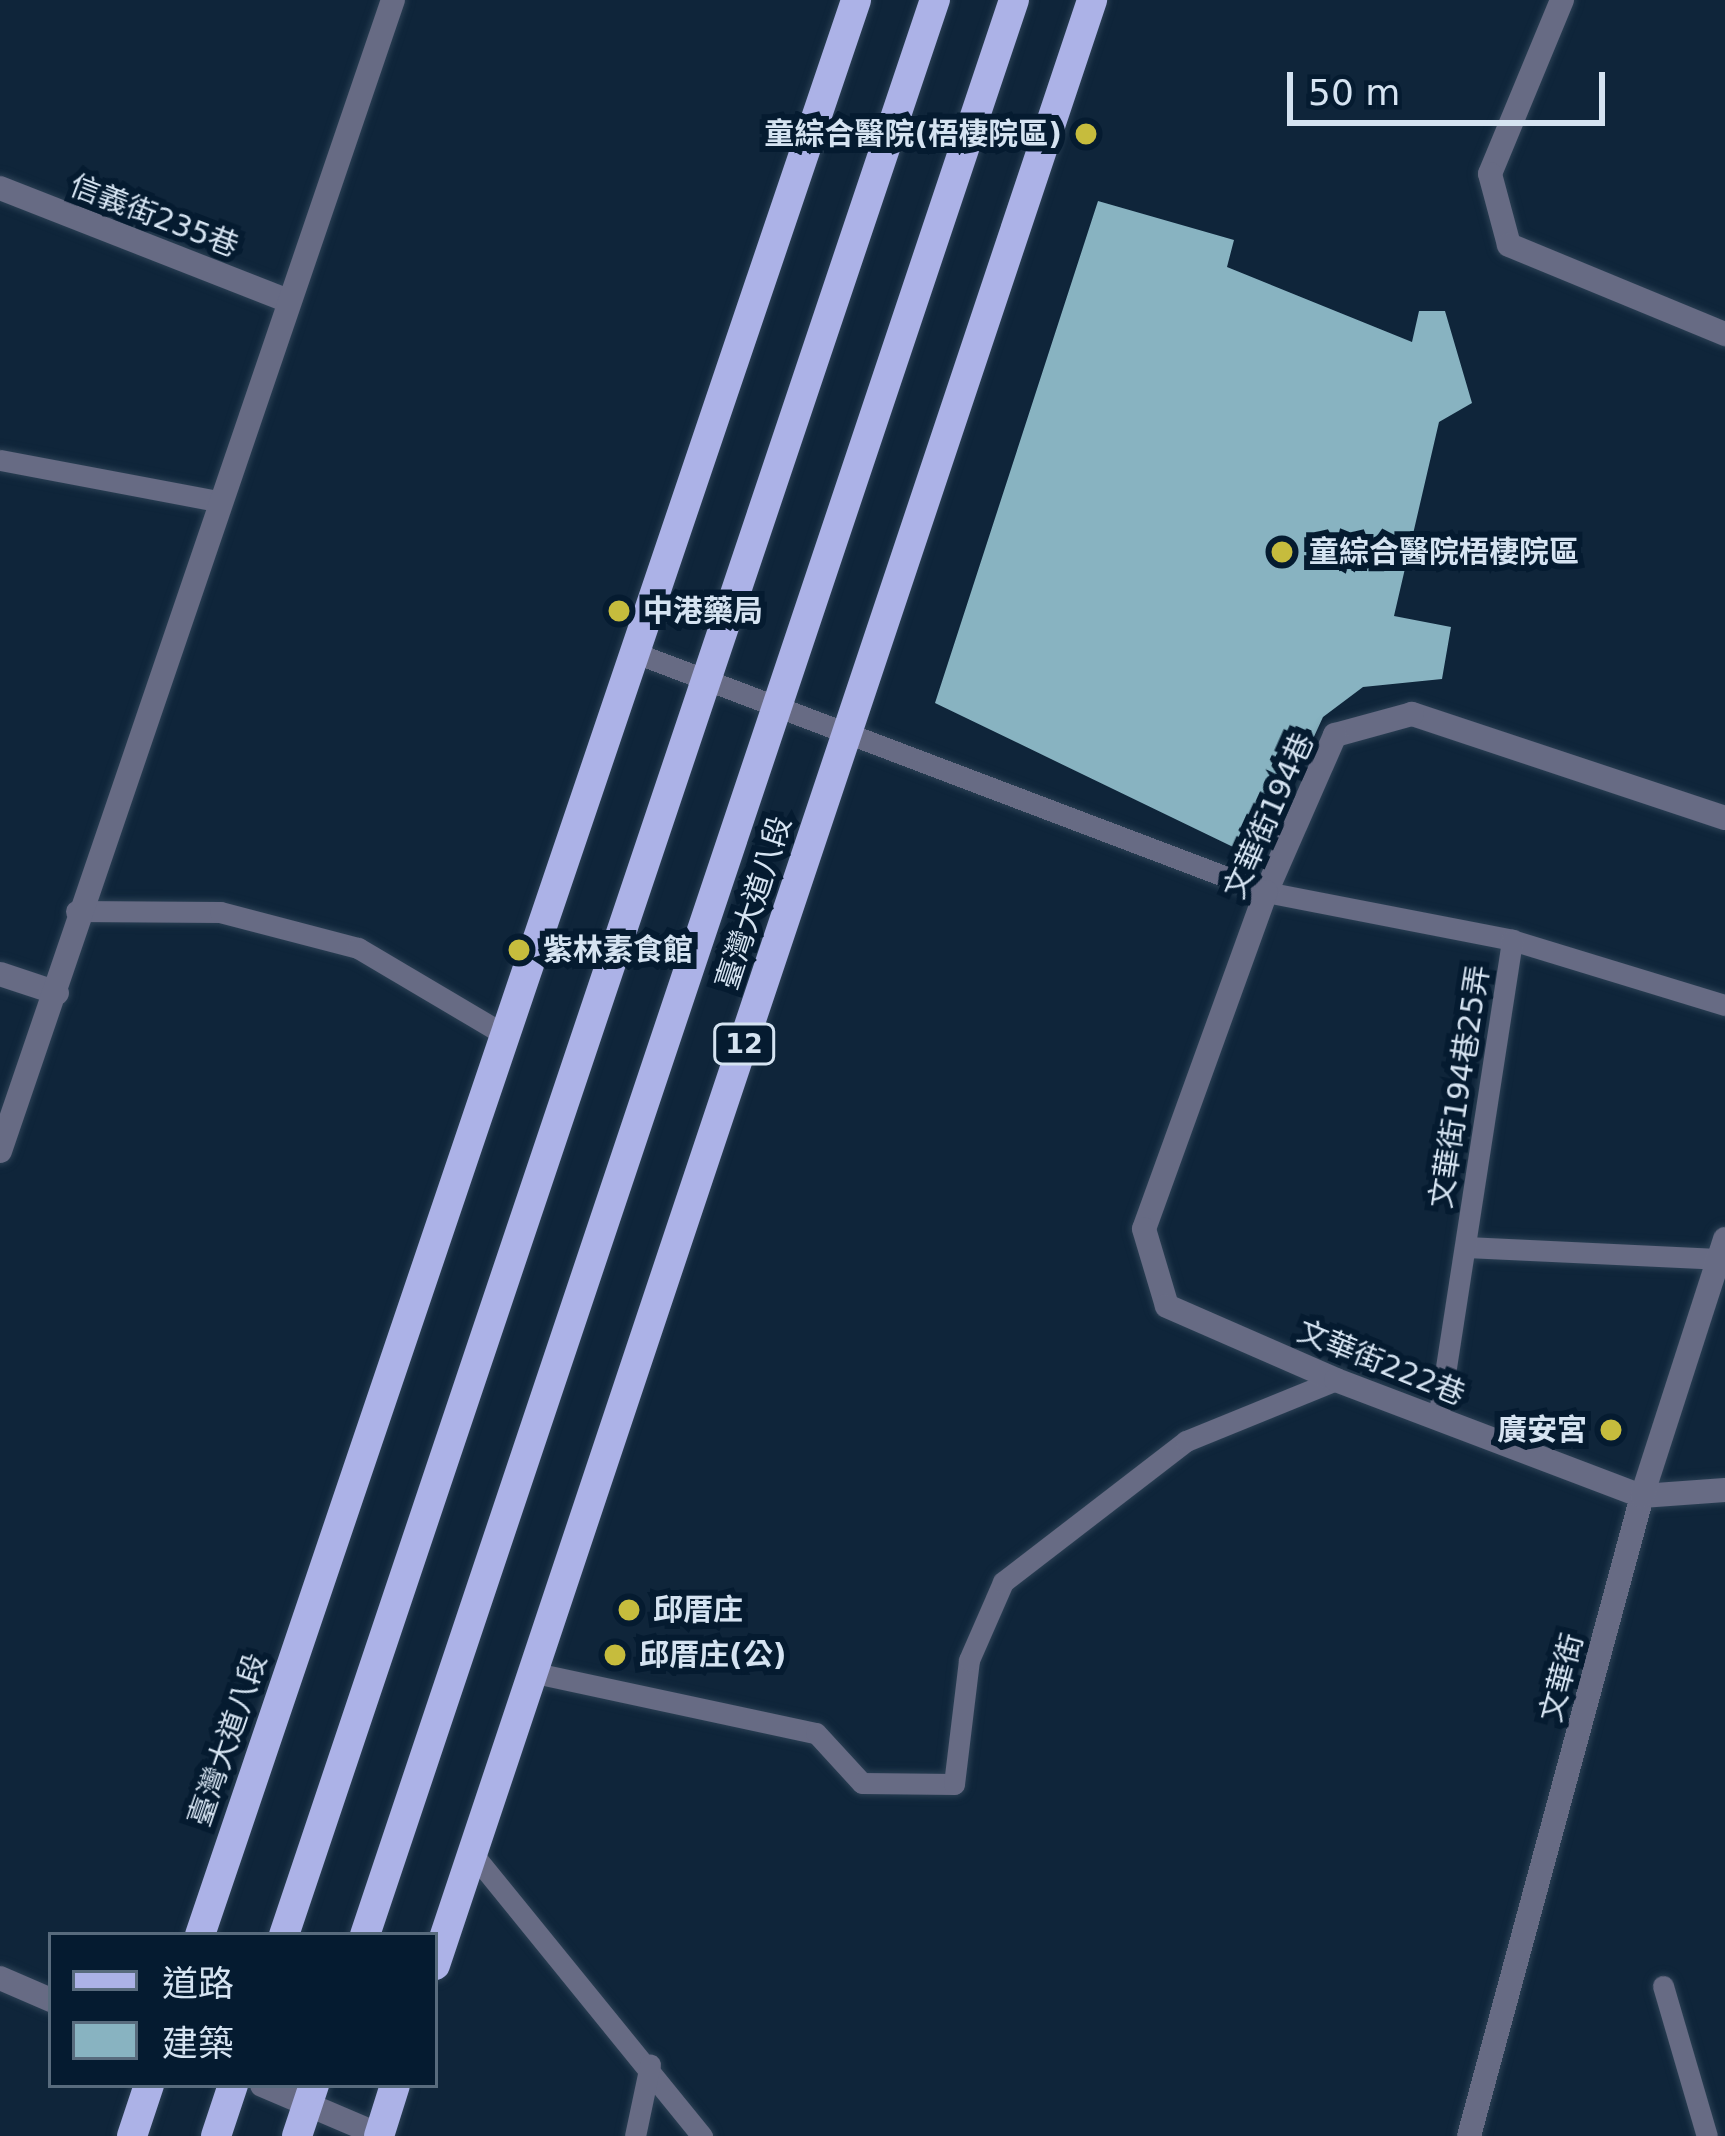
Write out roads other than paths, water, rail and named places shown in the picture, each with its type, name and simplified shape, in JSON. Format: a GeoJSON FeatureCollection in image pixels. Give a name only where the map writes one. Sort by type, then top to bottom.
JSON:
{"type":"FeatureCollection","features":[{"type":"Feature","properties":{"kind":"main road","name":"臺灣大道八段"},"geometry":{"type":"LineString","coordinates":[[201,1932],[856,0]]}},
{"type":"Feature","properties":{"kind":"main road"},"geometry":{"type":"LineString","coordinates":[[285,1932],[935,0]]}},
{"type":"Feature","properties":{"kind":"main road","name":"臺灣大道八段"},"geometry":{"type":"LineString","coordinates":[[365,1932],[1014,0]]}},
{"type":"Feature","properties":{"kind":"main road","name":"臺灣大道八段"},"geometry":{"type":"LineString","coordinates":[[438,1956],[1092,0]]}},
{"type":"Feature","properties":{"kind":"main road"},"geometry":{"type":"LineString","coordinates":[[132,2136],[148,2088]]}},
{"type":"Feature","properties":{"kind":"main road"},"geometry":{"type":"LineString","coordinates":[[216,2136],[232,2088]]}},
{"type":"Feature","properties":{"kind":"main road"},"geometry":{"type":"LineString","coordinates":[[379,2136],[394,2088]]}},
{"type":"Feature","properties":{"kind":"main road"},"geometry":{"type":"LineString","coordinates":[[297,2136],[311,2094]]}},
{"type":"Feature","properties":{"kind":"street"},"geometry":{"type":"LineString","coordinates":[[0,1151],[57,993],[76,911],[393,0]]}},
{"type":"Feature","properties":{"kind":"street"},"geometry":{"type":"LineString","coordinates":[[1562,0],[1490,174],[1508,245],[1725,334]]}},
{"type":"Feature","properties":{"kind":"street","name":"信義街235巷"},"geometry":{"type":"LineString","coordinates":[[0,188],[286,300]]}},
{"type":"Feature","properties":{"kind":"street","name":"文華街194巷"},"geometry":{"type":"LineString","coordinates":[[1168,1306],[1144,1229],[1266,892],[1335,735],[1412,714],[1725,818]]}},
{"type":"Feature","properties":{"kind":"street"},"geometry":{"type":"LineString","coordinates":[[0,974],[57,993]]}},
{"type":"Feature","properties":{"kind":"street","name":"文華街"},"geometry":{"type":"LineString","coordinates":[[1469,2136],[1642,1496],[1722,1249]]}},
{"type":"Feature","properties":{"kind":"street","name":"文華街222巷"},"geometry":{"type":"LineString","coordinates":[[1168,1306],[1336,1380],[1642,1496]]}},
{"type":"Feature","properties":{"kind":"street"},"geometry":{"type":"LineString","coordinates":[[1642,1496],[1725,1490]]}},
{"type":"Feature","properties":{"kind":"street"},"geometry":{"type":"LineString","coordinates":[[0,1978],[48,1999]]}},
{"type":"Feature","properties":{"kind":"street"},"geometry":{"type":"LineString","coordinates":[[278,2088],[311,2094],[379,2136]]}},
{"type":"Feature","properties":{"kind":"lane"},"geometry":{"type":"LineString","coordinates":[[0,460],[218,501]]}},
{"type":"Feature","properties":{"kind":"lane","name":"文華街194巷25弄"},"geometry":{"type":"LineString","coordinates":[[634,652],[847,738],[1266,892],[1512,940],[1438,1419]]}},
{"type":"Feature","properties":{"kind":"lane"},"geometry":{"type":"LineString","coordinates":[[76,911],[220,912],[358,948],[505,1035]]}},
{"type":"Feature","properties":{"kind":"lane"},"geometry":{"type":"LineString","coordinates":[[1512,940],[1725,1005]]}},
{"type":"Feature","properties":{"kind":"lane"},"geometry":{"type":"LineString","coordinates":[[1466,1247],[1722,1249]]}},
{"type":"Feature","properties":{"kind":"lane"},"geometry":{"type":"LineString","coordinates":[[535,1673],[816,1732],[862,1783],[954,1784],[969,1660],[1003,1582],[1186,1442],[1336,1380]]}},
{"type":"Feature","properties":{"kind":"lane"},"geometry":{"type":"LineString","coordinates":[[472,1853],[650,2065],[702,2136]]}},
{"type":"Feature","properties":{"kind":"lane"},"geometry":{"type":"LineString","coordinates":[[1663,1986],[1707,2136]]}},
{"type":"Feature","properties":{"kind":"lane"},"geometry":{"type":"LineString","coordinates":[[635,2136],[650,2065]]}},
{"type":"Feature","properties":{"kind":"place","name":"童綜合醫院(梧棲院區)"},"geometry":{"type":"Point","coordinates":[1086,134]}},
{"type":"Feature","properties":{"kind":"place","name":"童綜合醫院梧棲院區"},"geometry":{"type":"Point","coordinates":[1282,552]}},
{"type":"Feature","properties":{"kind":"place","name":"中港藥局"},"geometry":{"type":"Point","coordinates":[619,611]}},
{"type":"Feature","properties":{"kind":"place","name":"紫林素食館"},"geometry":{"type":"Point","coordinates":[519,950]}},
{"type":"Feature","properties":{"kind":"place","name":"廣安宮"},"geometry":{"type":"Point","coordinates":[1611,1430]}},
{"type":"Feature","properties":{"kind":"place","name":"邱厝庄"},"geometry":{"type":"Point","coordinates":[629,1610]}},
{"type":"Feature","properties":{"kind":"place","name":"邱厝庄(公)"},"geometry":{"type":"Point","coordinates":[615,1655]}}]}
